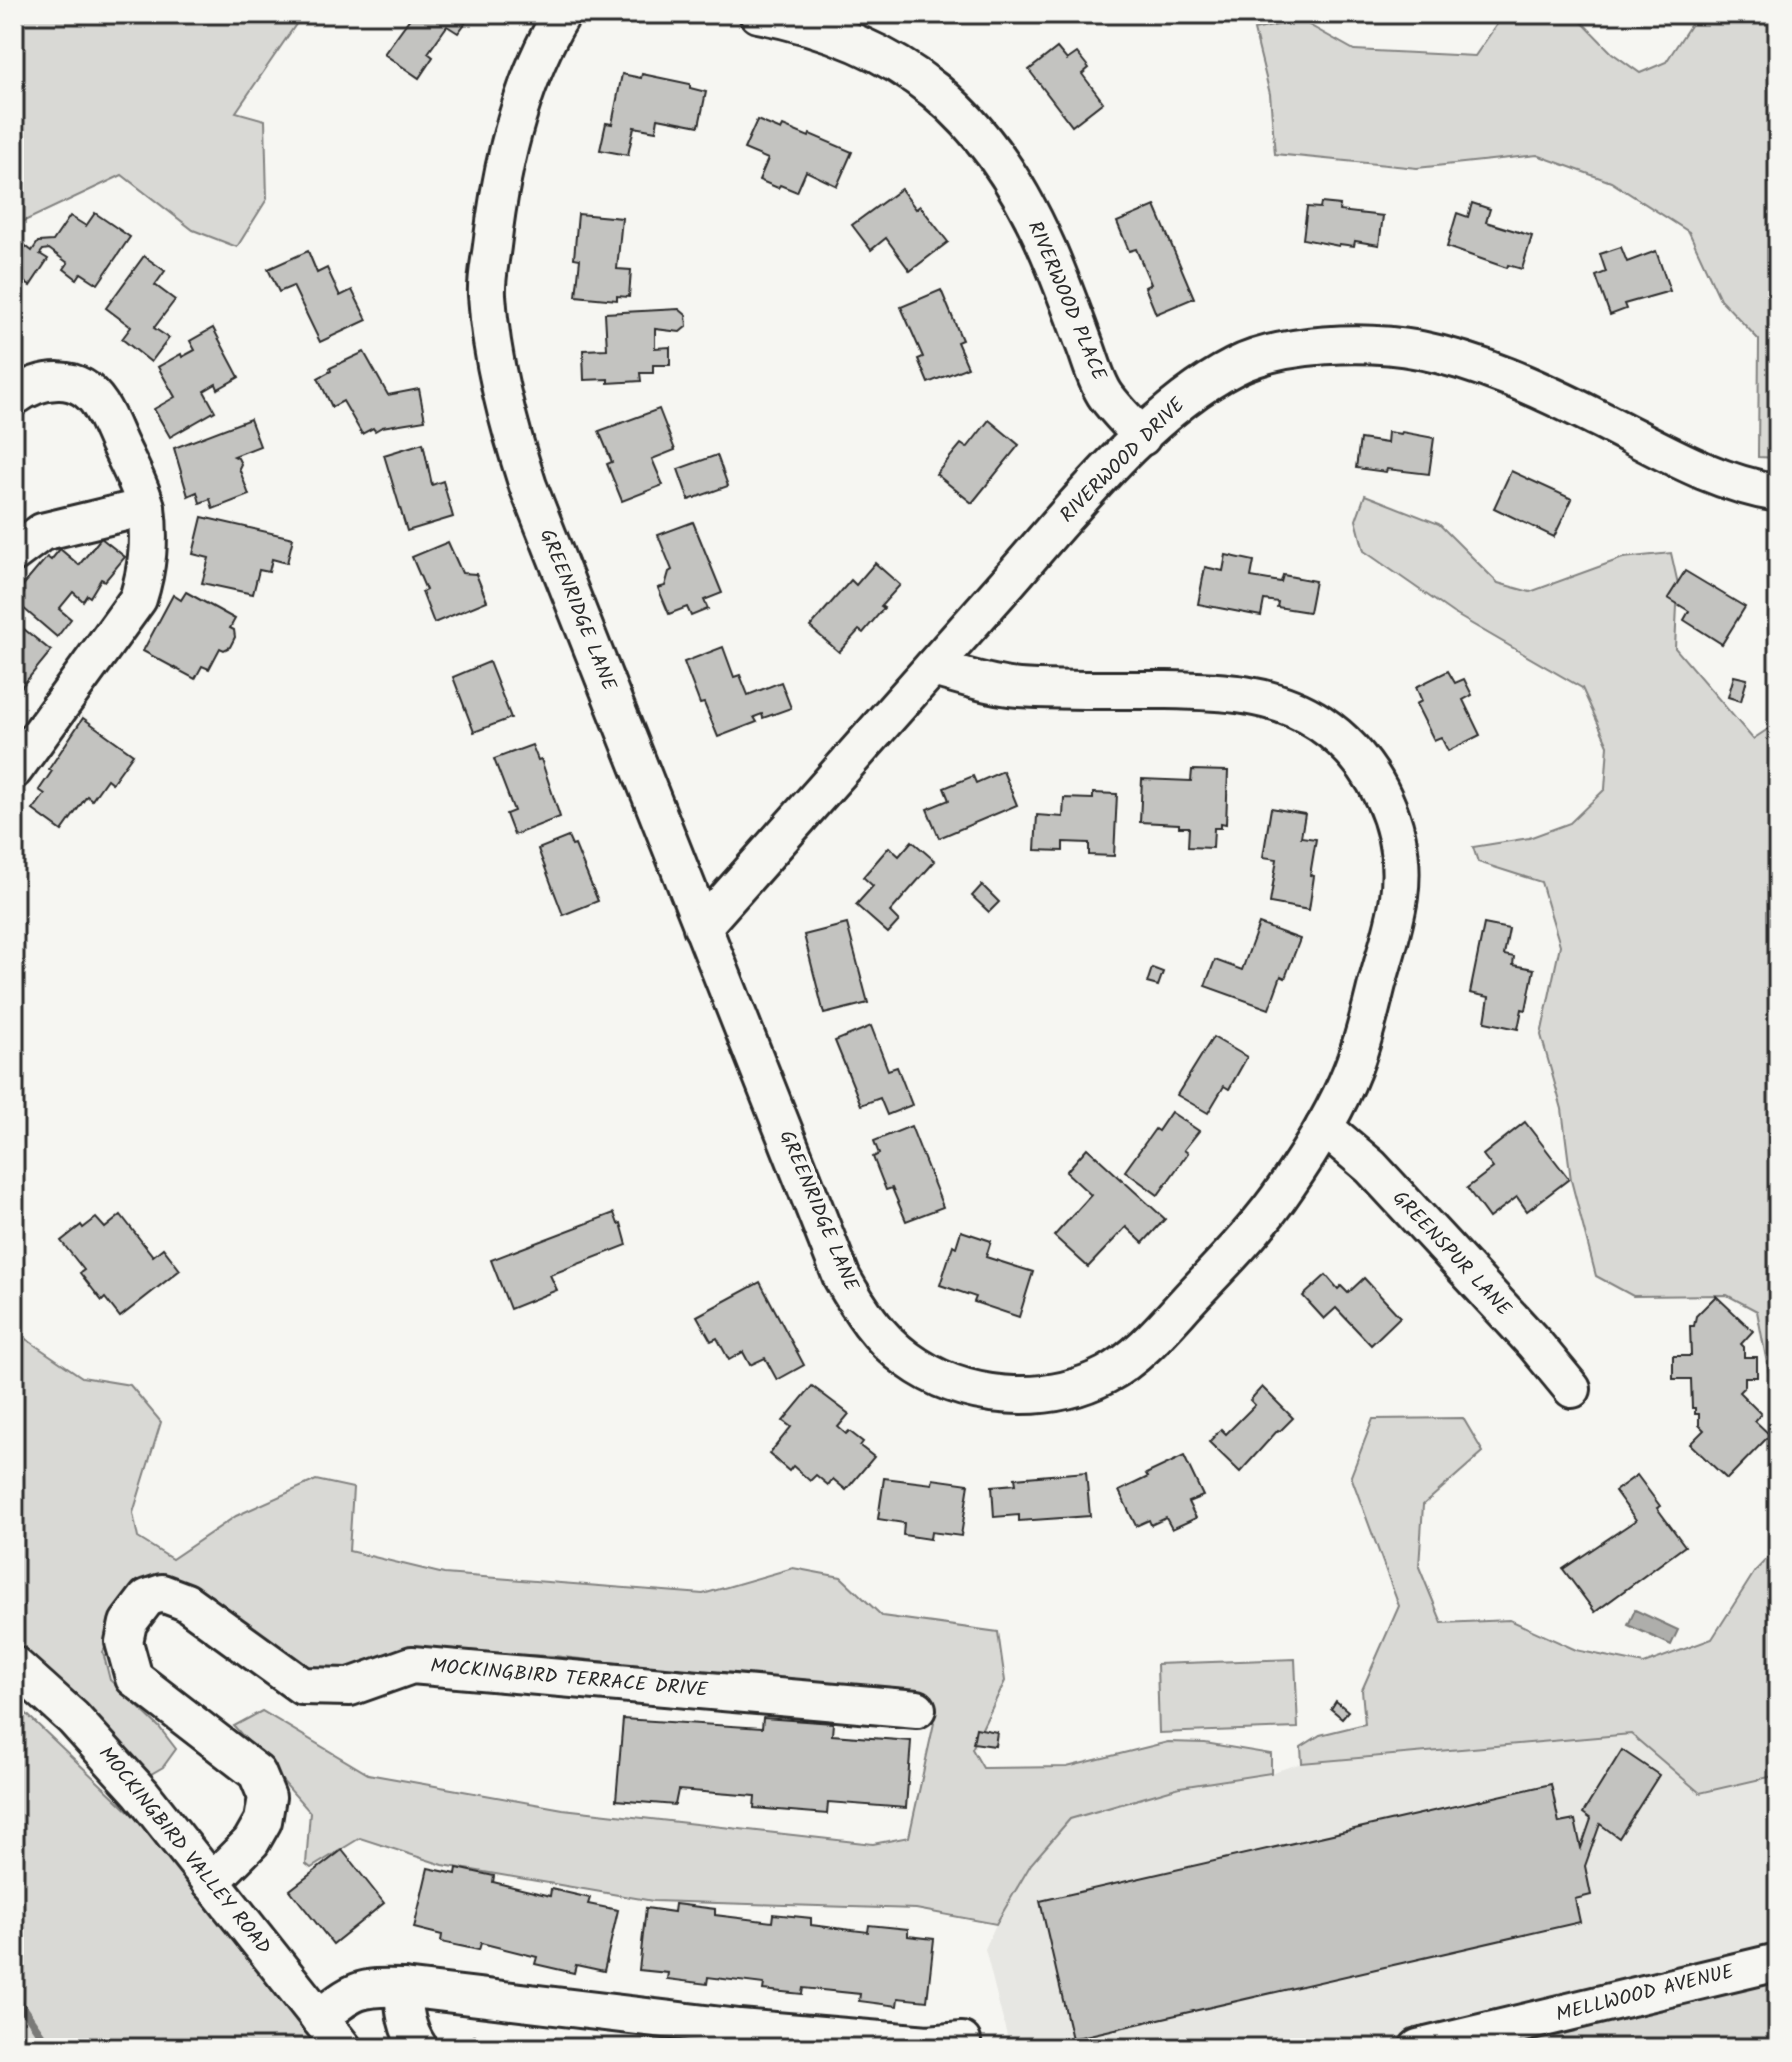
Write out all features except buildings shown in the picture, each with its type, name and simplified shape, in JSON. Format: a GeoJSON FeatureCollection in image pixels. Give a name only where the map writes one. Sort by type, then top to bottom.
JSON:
{"type":"FeatureCollection","features":[{"type":"Feature","properties":{"kind":"street","name":"GREENRIDGE LANE"},"geometry":{"type":"LineString","coordinates":[[562,14],[533,70],[501,179],[487,292],[508,426],[528,486],[842,1278],[857,1304],[882,1337],[908,1360],[938,1377],[1006,1395],[1065,1391],[1090,1383],[1124,1363],[1153,1338],[1233,1252],[1285,1189],[1324,1127],[1352,1070],[1393,925],[1399,896],[1400,853],[1385,799],[1348,745],[1317,721],[1261,697],[1226,691],[1015,688],[932,668]]}},
{"type":"Feature","properties":{"kind":"street","name":"RIVERWOOD PLACE"},"geometry":{"type":"LineString","coordinates":[[758,14],[829,32],[882,56],[934,89],[972,124],[1010,177],[1047,247],[1105,394],[1142,437]]}},
{"type":"Feature","properties":{"kind":"street","name":"RIVERWOOD DRIVE"},"geometry":{"type":"LineString","coordinates":[[702,927],[1101,476],[1183,399],[1232,367],[1249,360],[1337,344],[1390,345],[1425,351],[1495,371],[1591,415],[1665,455],[1723,479],[1778,493]]}},
{"type":"Feature","properties":{"kind":"street"},"geometry":{"type":"LineString","coordinates":[[14,397],[31,385],[49,380],[70,382],[87,390],[100,404],[141,489],[150,538],[147,570],[138,599],[14,770]]}},
{"type":"Feature","properties":{"kind":"street"},"geometry":{"type":"LineString","coordinates":[[14,553],[42,532],[146,507]]}},
{"type":"Feature","properties":{"kind":"street","name":"GREENSPUR LANE"},"geometry":{"type":"LineString","coordinates":[[1324,1127],[1371,1167],[1534,1343],[1572,1389]]}},
{"type":"Feature","properties":{"kind":"street","name":"MOCKINGBIRD TERRACE DRIVE"},"geometry":{"type":"LineString","coordinates":[[211,1882],[251,1842],[263,1821],[267,1797],[257,1773],[134,1678],[124,1642],[128,1623],[147,1598],[162,1593],[186,1602],[302,1686],[350,1687],[412,1665],[917,1709]]}},
{"type":"Feature","properties":{"kind":"street","name":"MOCKINGBIRD VALLEY ROAD"},"geometry":{"type":"LineString","coordinates":[[14,1665],[73,1718],[141,1793],[343,2048]]}},
{"type":"Feature","properties":{"kind":"street","name":"MELLWOOD AVENUE"},"geometry":{"type":"LineString","coordinates":[[1418,2048],[1778,1962]]}},
{"type":"Feature","properties":{"kind":"street"},"geometry":{"type":"LineString","coordinates":[[319,2018],[349,1994],[371,1987],[403,1988],[737,2038],[928,2044],[962,2041]]}},
{"type":"Feature","properties":{"kind":"street"},"geometry":{"type":"LineString","coordinates":[[403,1988],[404,2014],[411,2036],[419,2048]]}},
{"type":"Feature","properties":{"kind":"shaded area"},"geometry":{"type":"Polygon","coordinates":[[[14,14],[303,14],[236,112],[265,120],[267,199],[237,247],[193,230],[122,175],[14,226],[14,14]]]}},
{"type":"Feature","properties":{"kind":"shaded area"},"geometry":{"type":"Polygon","coordinates":[[[1504,14],[1574,14],[1612,53],[1640,73],[1666,62],[1695,14],[1778,14],[1778,458],[1758,457],[1759,340],[1720,299],[1689,232],[1611,182],[1537,155],[1417,168],[1275,154],[1270,94],[1254,30],[1300,20],[1354,50],[1475,56],[1504,14]]]}},
{"type":"Feature","properties":{"kind":"shaded area"},"geometry":{"type":"Polygon","coordinates":[[[1365,495],[1439,524],[1498,583],[1530,592],[1623,558],[1671,553],[1678,584],[1675,648],[1753,739],[1771,727],[1774,602],[1778,601],[1778,1421],[1757,1311],[1727,1295],[1633,1296],[1596,1276],[1571,1180],[1562,1109],[1541,1035],[1560,945],[1541,882],[1478,862],[1473,847],[1529,838],[1570,823],[1605,789],[1608,745],[1582,688],[1453,613],[1364,551],[1356,520],[1365,495]]]}},
{"type":"Feature","properties":{"kind":"shaded area"},"geometry":{"type":"Polygon","coordinates":[[[14,1331],[82,1377],[130,1385],[161,1422],[133,1513],[138,1538],[172,1559],[236,1516],[316,1480],[353,1488],[349,1551],[444,1574],[703,1594],[793,1568],[841,1577],[882,1616],[998,1632],[1005,1681],[972,1749],[983,1768],[1067,1767],[1168,1742],[1205,1743],[1271,1754],[1271,1773],[1180,1787],[1070,1819],[1031,1864],[996,1924],[916,1909],[653,1901],[443,1865],[360,1838],[311,1868],[306,1864],[310,1812],[234,1726],[262,1711],[368,1774],[563,1809],[873,1844],[909,1837],[934,1723],[921,1697],[554,1656],[399,1651],[339,1678],[304,1672],[191,1590],[138,1582],[103,1652],[110,1680],[159,1727],[176,1749],[163,1767],[151,1774],[14,1637],[14,1331]]]}},
{"type":"Feature","properties":{"kind":"shaded area"},"geometry":{"type":"Polygon","coordinates":[[[1463,1418],[1483,1452],[1423,1505],[1419,1567],[1442,1623],[1510,1620],[1576,1650],[1644,1664],[1712,1639],[1755,1571],[1778,1547],[1778,1775],[1700,1793],[1631,1734],[1302,1763],[1301,1747],[1320,1735],[1365,1724],[1362,1690],[1399,1606],[1351,1476],[1373,1419],[1463,1418]]]}},
{"type":"Feature","properties":{"kind":"shaded area"},"geometry":{"type":"Polygon","coordinates":[[[1635,1610],[1678,1630],[1671,1645],[1628,1625],[1635,1610]]]}},
{"type":"Feature","properties":{"kind":"shaded area"},"geometry":{"type":"Polygon","coordinates":[[[1295,1659],[1298,1728],[1159,1733],[1157,1664],[1295,1659]]]}},
{"type":"Feature","properties":{"kind":"shaded area"},"geometry":{"type":"Polygon","coordinates":[[[14,1702],[138,1820],[323,2048],[14,2048],[14,1702]]]}},
{"type":"Feature","properties":{"kind":"shaded area"},"geometry":{"type":"Polygon","coordinates":[[[1631,1734],[1700,1793],[1778,1775],[1778,1945],[1356,2048],[1010,2048],[985,1949],[1031,1864],[1070,1819],[1180,1787],[1270,1773],[1302,1763],[1631,1734]]]}},
{"type":"Feature","properties":{"kind":"shaded area"},"geometry":{"type":"Polygon","coordinates":[[[1778,1978],[1778,2048],[1476,2048],[1778,1978]]]}},
{"type":"Feature","properties":{"kind":"waterway"},"geometry":{"type":"LineString","coordinates":[[14,1995],[50,2048]]}}]}
